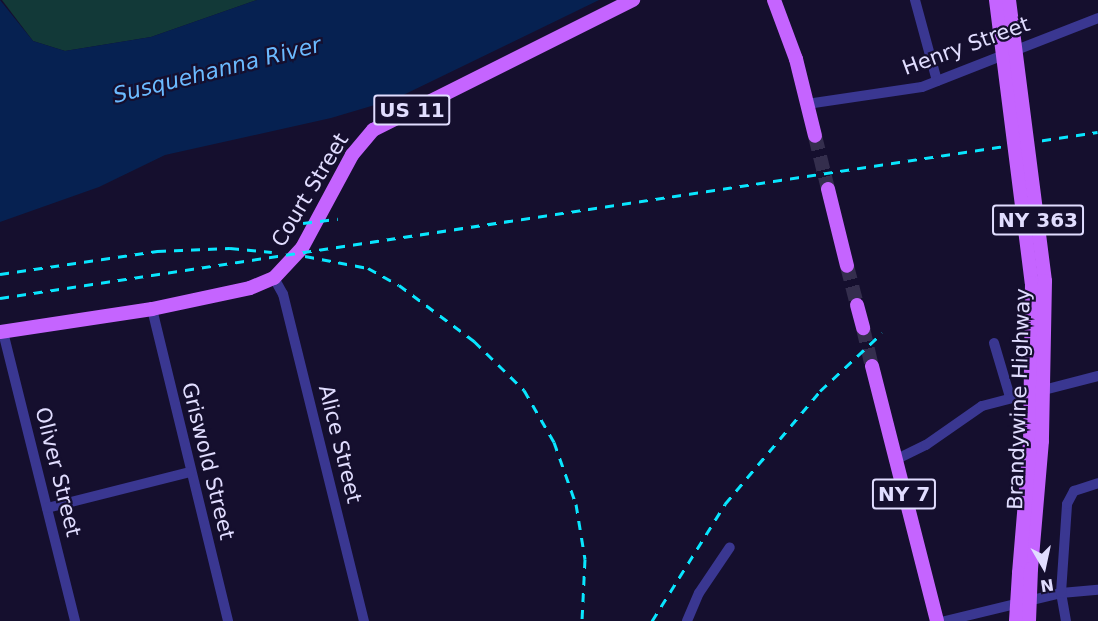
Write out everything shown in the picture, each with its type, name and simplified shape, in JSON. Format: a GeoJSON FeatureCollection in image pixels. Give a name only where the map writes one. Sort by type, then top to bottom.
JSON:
{"type":"FeatureCollection","features":[{"type":"Feature","properties":{"kind":"main road","name":"Court Street"},"geometry":{"type":"LineString","coordinates":[[1,332],[152,309],[250,288],[274,278],[302,248],[352,155],[373,130],[633,0]]}},
{"type":"Feature","properties":{"kind":"main road"},"geometry":{"type":"LineString","coordinates":[[774,0],[815,136]]}},
{"type":"Feature","properties":{"kind":"main road","name":"Brandywine Highway"},"geometry":{"type":"LineString","coordinates":[[996,0],[1032,283],[1036,441]]}},
{"type":"Feature","properties":{"kind":"main road","name":"Brandywine Highway"},"geometry":{"type":"LineString","coordinates":[[1009,0],[1045,281],[1036,441],[1025,571],[1016,621]]}},
{"type":"Feature","properties":{"kind":"main road"},"geometry":{"type":"LineString","coordinates":[[828,189],[847,266]]}},
{"type":"Feature","properties":{"kind":"main road"},"geometry":{"type":"LineString","coordinates":[[857,306],[863,328]]}},
{"type":"Feature","properties":{"kind":"main road","name":"NY 7"},"geometry":{"type":"LineString","coordinates":[[872,366],[937,621]]}},
{"type":"Feature","properties":{"kind":"main road","name":"Brandywine Highway"},"geometry":{"type":"LineString","coordinates":[[1025,571],[1029,621]]}},
{"type":"Feature","properties":{"kind":"street"},"geometry":{"type":"LineString","coordinates":[[915,0],[937,81]]}},
{"type":"Feature","properties":{"kind":"street","name":"Henry Street"},"geometry":{"type":"LineString","coordinates":[[807,104],[914,88],[1098,18]]}},
{"type":"Feature","properties":{"kind":"street","name":"Alice Street"},"geometry":{"type":"LineString","coordinates":[[274,278],[283,294],[364,621]]}},
{"type":"Feature","properties":{"kind":"street","name":"Griswold Street"},"geometry":{"type":"LineString","coordinates":[[152,309],[228,621]]}},
{"type":"Feature","properties":{"kind":"street","name":"Oliver Street"},"geometry":{"type":"LineString","coordinates":[[1,332],[75,621]]}},
{"type":"Feature","properties":{"kind":"street"},"geometry":{"type":"LineString","coordinates":[[994,343],[1010,397]]}},
{"type":"Feature","properties":{"kind":"street"},"geometry":{"type":"LineString","coordinates":[[895,460],[926,445],[982,406],[1098,376]]}},
{"type":"Feature","properties":{"kind":"street"},"geometry":{"type":"LineString","coordinates":[[47,508],[190,472]]}},
{"type":"Feature","properties":{"kind":"street"},"geometry":{"type":"LineString","coordinates":[[1065,621],[1061,593],[1070,496],[1098,483]]}},
{"type":"Feature","properties":{"kind":"street"},"geometry":{"type":"LineString","coordinates":[[687,621],[699,593],[730,547]]}},
{"type":"Feature","properties":{"kind":"street"},"geometry":{"type":"LineString","coordinates":[[945,621],[1061,593],[1098,590]]}},
{"type":"Feature","properties":{"kind":"green space"},"geometry":{"type":"Polygon","coordinates":[[[2,0],[257,0],[151,37],[65,51],[33,41],[2,0]]]}},
{"type":"Feature","properties":{"kind":"water","name":"Susquehanna River"},"geometry":{"type":"Polygon","coordinates":[[[0,0],[33,41],[65,51],[151,37],[257,0],[599,0],[395,99],[331,118],[165,155],[99,187],[0,222],[0,0]]]}},
{"type":"Feature","properties":{"kind":"tunnel"},"geometry":{"type":"LineString","coordinates":[[815,136],[828,189]]}},
{"type":"Feature","properties":{"kind":"tunnel"},"geometry":{"type":"LineString","coordinates":[[847,266],[857,305]]}},
{"type":"Feature","properties":{"kind":"tunnel"},"geometry":{"type":"LineString","coordinates":[[863,328],[872,366]]}},
{"type":"Feature","properties":{"kind":"railway"},"geometry":{"type":"LineString","coordinates":[[0,298],[1098,132]]}},
{"type":"Feature","properties":{"kind":"railway"},"geometry":{"type":"LineString","coordinates":[[303,223],[338,219]]}},
{"type":"Feature","properties":{"kind":"railway"},"geometry":{"type":"LineString","coordinates":[[0,274],[157,251],[230,248],[272,252]]}},
{"type":"Feature","properties":{"kind":"railway"},"geometry":{"type":"LineString","coordinates":[[305,256],[368,268],[399,285],[474,341],[524,390],[554,442],[576,504],[585,559],[582,621]]}},
{"type":"Feature","properties":{"kind":"railway"},"geometry":{"type":"LineString","coordinates":[[652,621],[725,504],[820,391],[882,333]]}}]}
